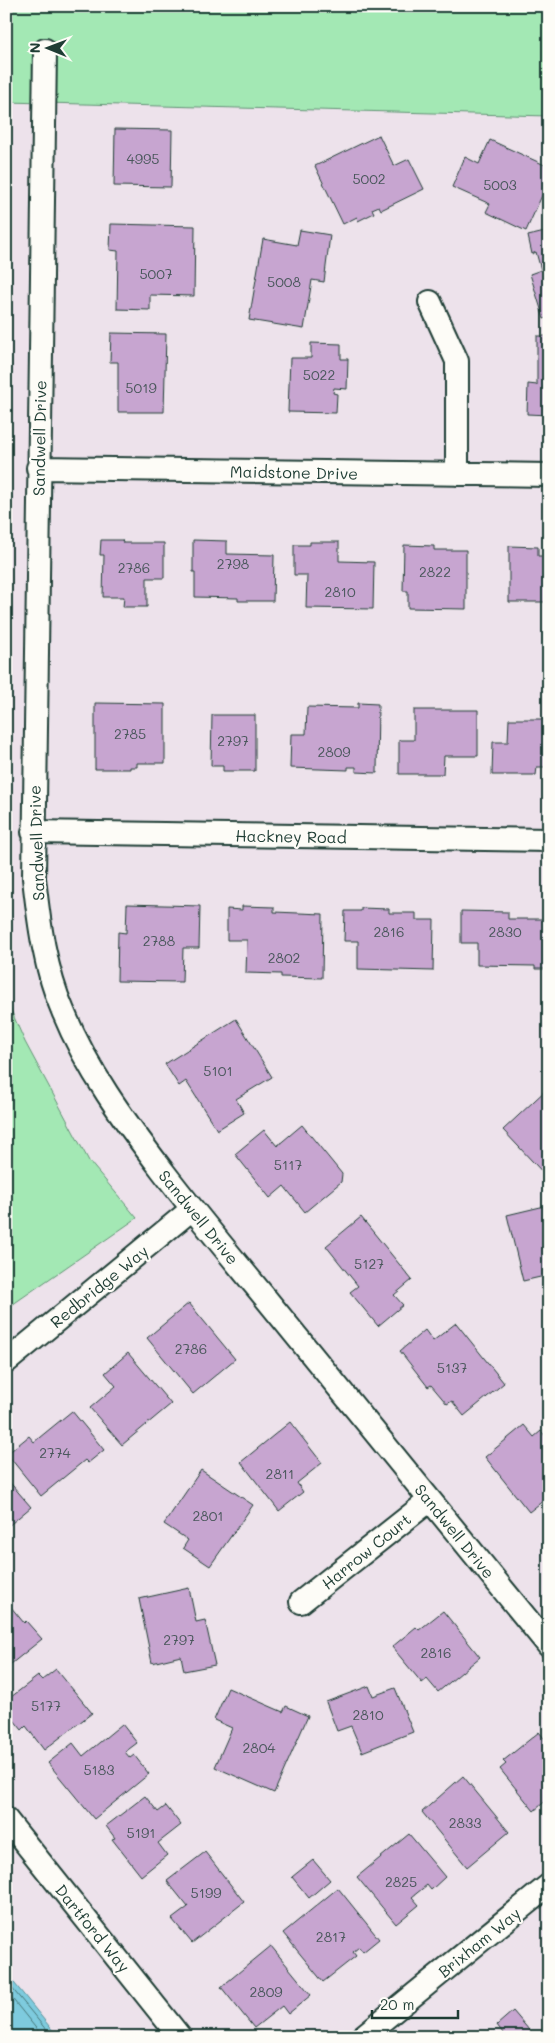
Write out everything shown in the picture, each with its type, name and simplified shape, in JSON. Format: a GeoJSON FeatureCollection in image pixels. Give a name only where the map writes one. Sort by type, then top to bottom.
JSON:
{"type":"FeatureCollection","features":[{"type":"Feature","properties":{"kind":"street","name":"Sandwell Drive"},"geometry":{"type":"LineString","coordinates":[[45,50],[33,832],[34,878],[39,922],[48,965],[62,1010],[102,1088],[125,1122],[192,1209],[549,1646]]}},
{"type":"Feature","properties":{"kind":"street"},"geometry":{"type":"LineString","coordinates":[[430,302],[457,361],[457,474]]}},
{"type":"Feature","properties":{"kind":"street","name":"Maidstone Drive"},"geometry":{"type":"LineString","coordinates":[[38,468],[549,475]]}},
{"type":"Feature","properties":{"kind":"street","name":"Hackney Road"},"geometry":{"type":"LineString","coordinates":[[33,832],[549,840]]}},
{"type":"Feature","properties":{"kind":"street","name":"Redbridge Way"},"geometry":{"type":"LineString","coordinates":[[6,1362],[192,1209]]}},
{"type":"Feature","properties":{"kind":"street","name":"Harrow Court"},"geometry":{"type":"LineString","coordinates":[[301,1602],[430,1500]]}},
{"type":"Feature","properties":{"kind":"street","name":"Dartford Way"},"geometry":{"type":"LineString","coordinates":[[6,1819],[180,2037]]}},
{"type":"Feature","properties":{"kind":"street","name":"Brixham Way"},"geometry":{"type":"LineString","coordinates":[[362,2037],[549,1885]]}},
{"type":"Feature","properties":{"kind":"green space"},"geometry":{"type":"Polygon","coordinates":[[[6,6],[549,6],[549,116],[6,102],[6,6]]]}},
{"type":"Feature","properties":{"kind":"green space"},"geometry":{"type":"Polygon","coordinates":[[[6,999],[25,1042],[89,1161],[137,1218],[6,1309],[6,999]]]}},
{"type":"Feature","properties":{"kind":"water"},"geometry":{"type":"Polygon","coordinates":[[[6,1973],[58,2037],[6,2037],[6,1973]]]}},
{"type":"Feature","properties":{"kind":"building"},"geometry":{"type":"Polygon","coordinates":[[[115,129],[172,130],[171,187],[114,186],[115,129]]]}},
{"type":"Feature","properties":{"kind":"building"},"geometry":{"type":"Polygon","coordinates":[[[379,135],[394,166],[409,159],[424,189],[381,210],[379,206],[372,209],[374,213],[358,221],[357,217],[343,224],[315,166],[379,135]]]}},
{"type":"Feature","properties":{"kind":"building"},"geometry":{"type":"Polygon","coordinates":[[[490,140],[549,167],[549,180],[526,231],[486,212],[490,204],[452,187],[465,157],[479,164],[490,140]]]}},
{"type":"Feature","properties":{"kind":"building"},"geometry":{"type":"Polygon","coordinates":[[[111,224],[195,226],[194,296],[150,295],[150,310],[117,309],[118,251],[110,250],[111,224]]]}},
{"type":"Feature","properties":{"kind":"building"},"geometry":{"type":"Polygon","coordinates":[[[300,230],[330,235],[324,282],[312,280],[304,329],[249,320],[263,239],[297,245],[300,230]]]}},
{"type":"Feature","properties":{"kind":"building"},"geometry":{"type":"Polygon","coordinates":[[[549,231],[549,317],[544,319],[530,274],[541,270],[536,252],[532,254],[528,236],[549,231]]]}},
{"type":"Feature","properties":{"kind":"building"},"geometry":{"type":"Polygon","coordinates":[[[111,333],[166,334],[164,412],[118,412],[118,362],[110,362],[111,333]]]}},
{"type":"Feature","properties":{"kind":"building"},"geometry":{"type":"Polygon","coordinates":[[[537,336],[549,336],[549,415],[527,414],[528,384],[537,385],[537,336]]]}},
{"type":"Feature","properties":{"kind":"building"},"geometry":{"type":"Polygon","coordinates":[[[311,343],[341,344],[341,359],[348,359],[347,389],[334,388],[333,393],[337,394],[336,413],[288,412],[290,358],[311,358],[311,343]]]}},
{"type":"Feature","properties":{"kind":"building"},"geometry":{"type":"Polygon","coordinates":[[[101,540],[122,540],[123,543],[164,543],[164,578],[147,578],[147,607],[123,607],[124,597],[103,597],[104,555],[100,555],[101,540]]]}},
{"type":"Feature","properties":{"kind":"building"},"geometry":{"type":"Polygon","coordinates":[[[193,540],[227,541],[227,554],[274,555],[273,601],[238,601],[238,598],[195,597],[193,540]]]}},
{"type":"Feature","properties":{"kind":"building"},"geometry":{"type":"Polygon","coordinates":[[[310,542],[339,542],[339,561],[374,562],[373,609],[306,608],[307,575],[294,575],[294,545],[310,545],[310,542]]]}},
{"type":"Feature","properties":{"kind":"building"},"geometry":{"type":"Polygon","coordinates":[[[404,545],[434,546],[434,550],[466,550],[466,609],[408,608],[408,591],[403,591],[404,545]]]}},
{"type":"Feature","properties":{"kind":"building"},"geometry":{"type":"Polygon","coordinates":[[[509,546],[538,547],[538,556],[549,556],[549,602],[509,602],[509,546]]]}},
{"type":"Feature","properties":{"kind":"building"},"geometry":{"type":"Polygon","coordinates":[[[95,703],[165,704],[165,763],[137,763],[137,767],[130,767],[130,769],[95,769],[95,703]]]}},
{"type":"Feature","properties":{"kind":"building"},"geometry":{"type":"Polygon","coordinates":[[[358,703],[378,704],[377,773],[356,772],[356,767],[348,767],[348,770],[290,768],[291,734],[306,734],[307,707],[358,708],[358,703]]]}},
{"type":"Feature","properties":{"kind":"building"},"geometry":{"type":"Polygon","coordinates":[[[414,710],[478,710],[478,756],[444,756],[443,774],[399,774],[399,740],[414,740],[414,710]]]}},
{"type":"Feature","properties":{"kind":"building"},"geometry":{"type":"Polygon","coordinates":[[[212,715],[255,715],[255,771],[223,771],[223,766],[211,766],[212,715]]]}},
{"type":"Feature","properties":{"kind":"building"},"geometry":{"type":"Polygon","coordinates":[[[509,719],[549,719],[549,767],[537,767],[536,775],[492,775],[493,742],[508,742],[509,719]]]}},
{"type":"Feature","properties":{"kind":"building"},"geometry":{"type":"Polygon","coordinates":[[[127,904],[200,906],[199,948],[183,948],[182,982],[117,981],[118,932],[126,933],[127,904]]]}},
{"type":"Feature","properties":{"kind":"building"},"geometry":{"type":"Polygon","coordinates":[[[242,906],[274,907],[274,912],[323,914],[322,978],[281,977],[281,974],[246,973],[247,940],[227,940],[227,909],[242,910],[242,906]]]}},
{"type":"Feature","properties":{"kind":"building"},"geometry":{"type":"Polygon","coordinates":[[[361,908],[389,909],[389,913],[416,913],[416,920],[434,920],[433,971],[358,969],[358,941],[344,941],[345,911],[361,911],[361,908]]]}},
{"type":"Feature","properties":{"kind":"building"},"geometry":{"type":"Polygon","coordinates":[[[461,911],[508,912],[508,919],[549,919],[549,969],[535,969],[535,966],[477,965],[477,943],[461,943],[461,911]]]}},
{"type":"Feature","properties":{"kind":"building"},"geometry":{"type":"Polygon","coordinates":[[[236,1019],[272,1077],[236,1099],[244,1113],[217,1130],[186,1081],[179,1086],[165,1064],[236,1019]]]}},
{"type":"Feature","properties":{"kind":"building"},"geometry":{"type":"Polygon","coordinates":[[[549,1087],[549,1179],[503,1130],[549,1087]]]}},
{"type":"Feature","properties":{"kind":"building"},"geometry":{"type":"Polygon","coordinates":[[[302,1125],[342,1174],[341,1182],[305,1212],[284,1186],[270,1198],[235,1154],[264,1130],[277,1146],[302,1125]]]}},
{"type":"Feature","properties":{"kind":"building"},"geometry":{"type":"Polygon","coordinates":[[[549,1205],[549,1275],[523,1281],[507,1215],[549,1205]]]}},
{"type":"Feature","properties":{"kind":"building"},"geometry":{"type":"Polygon","coordinates":[[[361,1217],[412,1280],[394,1295],[403,1305],[378,1326],[350,1292],[358,1286],[326,1246],[361,1217]]]}},
{"type":"Feature","properties":{"kind":"building"},"geometry":{"type":"Polygon","coordinates":[[[189,1303],[235,1359],[193,1394],[147,1338],[189,1303]]]}},
{"type":"Feature","properties":{"kind":"building"},"geometry":{"type":"Polygon","coordinates":[[[456,1323],[504,1383],[464,1416],[452,1401],[447,1404],[431,1385],[428,1387],[400,1351],[425,1330],[433,1341],[456,1323]]]}},
{"type":"Feature","properties":{"kind":"building"},"geometry":{"type":"Polygon","coordinates":[[[128,1353],[171,1404],[122,1445],[90,1408],[116,1386],[105,1373],[128,1353]]]}},
{"type":"Feature","properties":{"kind":"building"},"geometry":{"type":"Polygon","coordinates":[[[72,1411],[104,1450],[88,1463],[85,1460],[41,1496],[7,1454],[29,1436],[34,1442],[72,1411]]]}},
{"type":"Feature","properties":{"kind":"building"},"geometry":{"type":"Polygon","coordinates":[[[290,1422],[322,1463],[297,1483],[303,1492],[279,1511],[241,1462],[290,1422]]]}},
{"type":"Feature","properties":{"kind":"building"},"geometry":{"type":"Polygon","coordinates":[[[524,1425],[534,1437],[541,1431],[549,1440],[549,1496],[529,1512],[485,1457],[524,1425]]]}},
{"type":"Feature","properties":{"kind":"building"},"geometry":{"type":"Polygon","coordinates":[[[201,1470],[253,1505],[210,1566],[183,1548],[188,1540],[164,1524],[201,1470]]]}},
{"type":"Feature","properties":{"kind":"building"},"geometry":{"type":"Polygon","coordinates":[[[6,1478],[31,1507],[6,1528],[6,1478]]]}},
{"type":"Feature","properties":{"kind":"building"},"geometry":{"type":"Polygon","coordinates":[[[189,1588],[196,1622],[205,1620],[215,1665],[184,1671],[181,1656],[152,1663],[139,1599],[189,1588]]]}},
{"type":"Feature","properties":{"kind":"building"},"geometry":{"type":"Polygon","coordinates":[[[6,1601],[24,1623],[26,1621],[42,1639],[6,1668],[6,1601]]]}},
{"type":"Feature","properties":{"kind":"building"},"geometry":{"type":"Polygon","coordinates":[[[443,1611],[480,1657],[438,1692],[427,1679],[422,1683],[392,1647],[416,1627],[419,1630],[443,1611]]]}},
{"type":"Feature","properties":{"kind":"building"},"geometry":{"type":"Polygon","coordinates":[[[56,1669],[92,1713],[44,1750],[26,1726],[22,1730],[6,1710],[6,1701],[38,1676],[42,1680],[56,1669]]]}},
{"type":"Feature","properties":{"kind":"building"},"geometry":{"type":"Polygon","coordinates":[[[369,1686],[373,1696],[395,1688],[413,1732],[362,1752],[351,1726],[337,1731],[326,1702],[369,1686]]]}},
{"type":"Feature","properties":{"kind":"building"},"geometry":{"type":"Polygon","coordinates":[[[228,1688],[283,1712],[286,1706],[308,1716],[274,1793],[215,1767],[232,1728],[214,1720],[228,1688]]]}},
{"type":"Feature","properties":{"kind":"building"},"geometry":{"type":"Polygon","coordinates":[[[122,1724],[137,1743],[125,1752],[130,1758],[134,1755],[149,1774],[94,1819],[48,1763],[73,1743],[83,1756],[122,1724]]]}},
{"type":"Feature","properties":{"kind":"building"},"geometry":{"type":"Polygon","coordinates":[[[539,1732],[549,1744],[549,1798],[534,1811],[500,1769],[506,1764],[503,1761],[539,1732]]]}},
{"type":"Feature","properties":{"kind":"building"},"geometry":{"type":"Polygon","coordinates":[[[463,1776],[509,1832],[467,1867],[422,1812],[463,1776]]]}},
{"type":"Feature","properties":{"kind":"building"},"geometry":{"type":"Polygon","coordinates":[[[145,1796],[158,1812],[166,1806],[181,1825],[158,1843],[167,1855],[141,1876],[112,1839],[115,1838],[106,1826],[145,1796]]]}},
{"type":"Feature","properties":{"kind":"building"},"geometry":{"type":"Polygon","coordinates":[[[409,1834],[445,1877],[431,1890],[427,1885],[412,1897],[419,1905],[396,1924],[357,1877],[409,1834]]]}},
{"type":"Feature","properties":{"kind":"building"},"geometry":{"type":"Polygon","coordinates":[[[205,1852],[244,1902],[192,1943],[172,1919],[188,1907],[167,1881],[205,1852]]]}},
{"type":"Feature","properties":{"kind":"building"},"geometry":{"type":"Polygon","coordinates":[[[313,1860],[330,1880],[309,1898],[292,1877],[313,1860]]]}},
{"type":"Feature","properties":{"kind":"building"},"geometry":{"type":"Polygon","coordinates":[[[338,1888],[379,1939],[363,1952],[359,1947],[353,1952],[356,1956],[323,1982],[283,1933],[338,1888]]]}},
{"type":"Feature","properties":{"kind":"building"},"geometry":{"type":"Polygon","coordinates":[[[271,1946],[311,1995],[288,2014],[282,2006],[254,2028],[221,1987],[271,1946]]]}},
{"type":"Feature","properties":{"kind":"building"},"geometry":{"type":"Polygon","coordinates":[[[549,1994],[549,2007],[542,1999],[549,1994]]]}},
{"type":"Feature","properties":{"kind":"building"},"geometry":{"type":"Polygon","coordinates":[[[513,2011],[535,2037],[499,2037],[503,2033],[497,2025],[513,2011]]]}}]}
